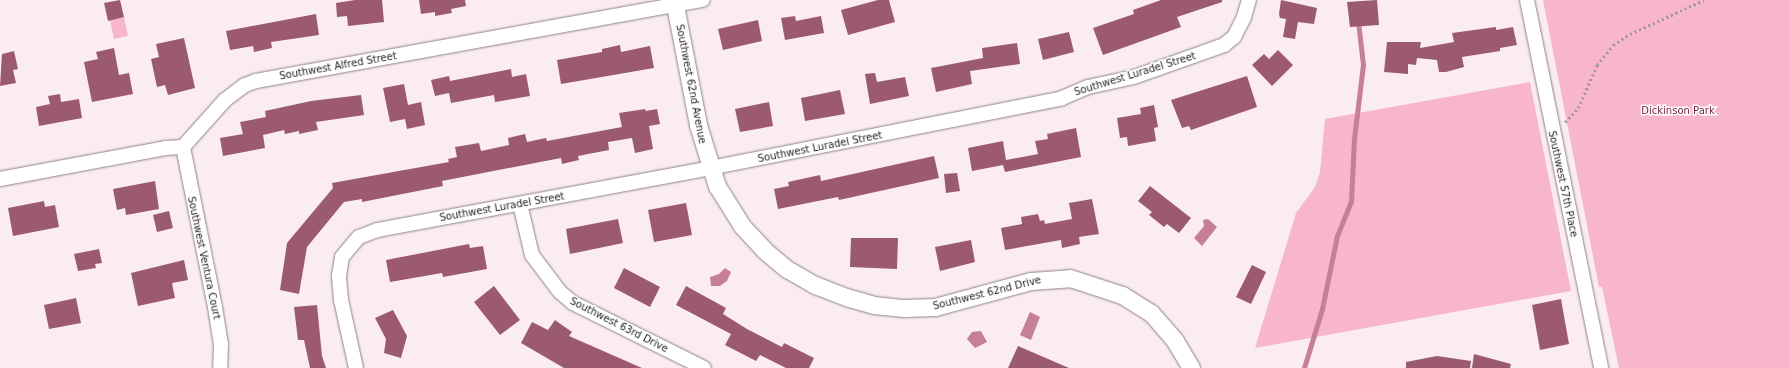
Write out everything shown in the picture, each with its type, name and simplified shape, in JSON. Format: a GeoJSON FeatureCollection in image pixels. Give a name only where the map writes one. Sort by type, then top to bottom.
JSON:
{"type":"FeatureCollection","features":[{"type":"Feature","properties":{"kind":"street","name":"Southwest Alfred Street"},"geometry":{"type":"LineString","coordinates":[[183,147],[224,100],[245,85],[256,80],[675,2],[703,0]]}},
{"type":"Feature","properties":{"kind":"street","name":"Southwest Luradel Street"},"geometry":{"type":"LineString","coordinates":[[356,368],[341,300],[339,276],[342,257],[359,237],[377,230],[710,168],[1062,98],[1088,87],[1134,76],[1224,45],[1234,38],[1244,17],[1248,0]]}},
{"type":"Feature","properties":{"kind":"street","name":"Southwest 57th Place"},"geometry":{"type":"LineString","coordinates":[[1527,0],[1601,368]]}},
{"type":"Feature","properties":{"kind":"street","name":"Southwest 62nd Avenue"},"geometry":{"type":"LineString","coordinates":[[675,2],[698,125],[710,168]]}},
{"type":"Feature","properties":{"kind":"street"},"geometry":{"type":"LineString","coordinates":[[0,179],[165,148],[183,147]]}},
{"type":"Feature","properties":{"kind":"street","name":"Southwest Ventura Court"},"geometry":{"type":"LineString","coordinates":[[183,147],[218,322],[221,344],[220,368]]}},
{"type":"Feature","properties":{"kind":"street","name":"Southwest 62nd Drive"},"geometry":{"type":"LineString","coordinates":[[710,168],[726,202],[753,238],[787,269],[831,292],[874,305],[921,308],[950,304],[1031,281],[1070,278],[1122,295],[1150,313],[1175,341],[1191,368]]}},
{"type":"Feature","properties":{"kind":"street","name":"Southwest 63rd Drive"},"geometry":{"type":"LineString","coordinates":[[520,204],[532,255],[560,292],[573,303],[704,368]]}},
{"type":"Feature","properties":{"kind":"path"},"geometry":{"type":"LineString","coordinates":[[1552,128],[1566,121],[1578,108],[1597,65],[1613,45],[1630,34],[1704,0]]}},
{"type":"Feature","properties":{"kind":"green space","name":"Dickinson Park"},"geometry":{"type":"Polygon","coordinates":[[[1543,0],[1789,0],[1789,368],[1619,368],[1602,287],[1599,287],[1543,0]]]}},
{"type":"Feature","properties":{"kind":"green space"},"geometry":{"type":"Polygon","coordinates":[[[124,17],[128,36],[114,39],[110,20],[124,17]]]}},
{"type":"Feature","properties":{"kind":"green space"},"geometry":{"type":"Polygon","coordinates":[[[1530,82],[1571,291],[1255,348],[1296,213],[1315,187],[1320,172],[1325,119],[1530,82]]]}},
{"type":"Feature","properties":{"kind":"shaded area"},"geometry":{"type":"Polygon","coordinates":[[[1208,219],[1217,227],[1202,246],[1194,238],[1204,226],[1203,220],[1208,219]]]}},
{"type":"Feature","properties":{"kind":"shaded area"},"geometry":{"type":"Polygon","coordinates":[[[725,268],[731,272],[727,281],[720,286],[711,286],[710,277],[719,274],[725,268]]]}},
{"type":"Feature","properties":{"kind":"shaded area"},"geometry":{"type":"Polygon","coordinates":[[[1030,312],[1040,317],[1031,340],[1020,335],[1030,312]]]}},
{"type":"Feature","properties":{"kind":"shaded area"},"geometry":{"type":"Polygon","coordinates":[[[981,331],[987,342],[975,348],[967,339],[972,332],[981,331]]]}},
{"type":"Feature","properties":{"kind":"building"},"geometry":{"type":"Polygon","coordinates":[[[120,0],[124,17],[108,21],[104,3],[120,0]]]}},
{"type":"Feature","properties":{"kind":"building"},"geometry":{"type":"Polygon","coordinates":[[[355,0],[382,0],[384,22],[348,26],[347,16],[337,17],[336,3],[355,0]]]}},
{"type":"Feature","properties":{"kind":"building"},"geometry":{"type":"Polygon","coordinates":[[[419,0],[465,0],[466,6],[451,9],[452,13],[435,16],[435,12],[421,14],[419,0]]]}},
{"type":"Feature","properties":{"kind":"building"},"geometry":{"type":"Polygon","coordinates":[[[878,0],[889,0],[895,22],[848,35],[841,10],[878,0]]]}},
{"type":"Feature","properties":{"kind":"building"},"geometry":{"type":"Polygon","coordinates":[[[1161,0],[1222,0],[1222,2],[1177,17],[1181,27],[1103,55],[1093,28],[1134,14],[1133,10],[1161,0]]]}},
{"type":"Feature","properties":{"kind":"building"},"geometry":{"type":"Polygon","coordinates":[[[1281,0],[1317,8],[1314,24],[1298,22],[1295,39],[1283,37],[1286,19],[1280,18],[1279,14],[1281,0]]]}},
{"type":"Feature","properties":{"kind":"building"},"geometry":{"type":"Polygon","coordinates":[[[1377,0],[1379,25],[1350,27],[1347,2],[1377,0]]]}},
{"type":"Feature","properties":{"kind":"building"},"geometry":{"type":"Polygon","coordinates":[[[316,14],[319,35],[271,42],[272,48],[254,52],[253,46],[230,50],[226,31],[316,14]]]}},
{"type":"Feature","properties":{"kind":"building"},"geometry":{"type":"Polygon","coordinates":[[[795,16],[796,21],[821,16],[824,33],[785,40],[781,18],[795,16]]]}},
{"type":"Feature","properties":{"kind":"building"},"geometry":{"type":"Polygon","coordinates":[[[758,20],[762,41],[723,50],[718,29],[758,20]]]}},
{"type":"Feature","properties":{"kind":"building"},"geometry":{"type":"Polygon","coordinates":[[[1496,27],[1496,30],[1513,27],[1517,45],[1500,48],[1500,51],[1462,57],[1464,67],[1446,72],[1439,72],[1437,60],[1417,58],[1416,65],[1408,64],[1408,74],[1384,72],[1387,42],[1421,42],[1420,48],[1454,42],[1452,33],[1496,27]]]}},
{"type":"Feature","properties":{"kind":"building"},"geometry":{"type":"Polygon","coordinates":[[[1069,32],[1074,52],[1043,60],[1038,39],[1069,32]]]}},
{"type":"Feature","properties":{"kind":"building"},"geometry":{"type":"Polygon","coordinates":[[[184,38],[195,88],[168,95],[165,85],[157,87],[151,59],[159,57],[156,44],[184,38]]]}},
{"type":"Feature","properties":{"kind":"building"},"geometry":{"type":"Polygon","coordinates":[[[1017,43],[1020,64],[970,71],[972,84],[936,92],[931,68],[983,58],[982,48],[1017,43]]]}},
{"type":"Feature","properties":{"kind":"building"},"geometry":{"type":"Polygon","coordinates":[[[620,45],[621,52],[650,46],[654,68],[561,84],[557,60],[602,52],[602,49],[620,45]]]}},
{"type":"Feature","properties":{"kind":"building"},"geometry":{"type":"Polygon","coordinates":[[[114,48],[119,75],[129,73],[133,94],[92,102],[84,62],[98,59],[96,52],[114,48]]]}},
{"type":"Feature","properties":{"kind":"building"},"geometry":{"type":"Polygon","coordinates":[[[1278,50],[1293,65],[1272,86],[1252,65],[1264,54],[1269,59],[1278,50]]]}},
{"type":"Feature","properties":{"kind":"building"},"geometry":{"type":"Polygon","coordinates":[[[14,51],[18,69],[13,70],[16,83],[0,86],[2,54],[14,51]]]}},
{"type":"Feature","properties":{"kind":"building"},"geometry":{"type":"Polygon","coordinates":[[[511,69],[512,77],[526,74],[530,96],[495,102],[494,95],[451,103],[449,93],[435,96],[431,80],[449,76],[450,81],[511,69]]]}},
{"type":"Feature","properties":{"kind":"building"},"geometry":{"type":"Polygon","coordinates":[[[875,73],[877,82],[905,77],[909,96],[870,104],[865,74],[875,73]]]}},
{"type":"Feature","properties":{"kind":"building"},"geometry":{"type":"Polygon","coordinates":[[[1247,76],[1257,107],[1191,130],[1189,126],[1182,128],[1171,100],[1247,76]]]}},
{"type":"Feature","properties":{"kind":"building"},"geometry":{"type":"Polygon","coordinates":[[[404,84],[408,105],[421,102],[425,125],[407,129],[405,119],[390,122],[383,88],[404,84]]]}},
{"type":"Feature","properties":{"kind":"building"},"geometry":{"type":"Polygon","coordinates":[[[840,90],[845,114],[805,121],[801,98],[840,90]]]}},
{"type":"Feature","properties":{"kind":"building"},"geometry":{"type":"Polygon","coordinates":[[[60,94],[61,102],[79,99],[82,118],[39,126],[36,107],[50,104],[48,96],[60,94]]]}},
{"type":"Feature","properties":{"kind":"building"},"geometry":{"type":"Polygon","coordinates":[[[361,95],[364,115],[316,122],[318,130],[299,134],[299,131],[285,134],[284,130],[263,135],[265,148],[223,156],[220,138],[243,134],[240,122],[266,117],[265,111],[311,101],[361,95]]]}},
{"type":"Feature","properties":{"kind":"building"},"geometry":{"type":"Polygon","coordinates":[[[769,102],[773,126],[740,132],[735,109],[769,102]]]}},
{"type":"Feature","properties":{"kind":"building"},"geometry":{"type":"Polygon","coordinates":[[[1154,105],[1158,127],[1154,128],[1156,141],[1128,146],[1127,137],[1120,138],[1117,118],[1141,114],[1140,108],[1154,105]]]}},
{"type":"Feature","properties":{"kind":"building"},"geometry":{"type":"Polygon","coordinates":[[[645,109],[646,111],[657,109],[660,124],[649,126],[653,149],[635,153],[632,138],[608,142],[609,150],[578,156],[579,160],[562,164],[561,158],[442,181],[443,186],[362,202],[362,199],[344,202],[307,247],[299,294],[280,290],[287,243],[333,188],[332,183],[449,162],[448,159],[457,157],[455,147],[479,143],[481,151],[509,145],[508,138],[525,134],[527,142],[546,138],[547,141],[622,127],[619,113],[645,109]]]}},
{"type":"Feature","properties":{"kind":"building"},"geometry":{"type":"Polygon","coordinates":[[[1076,128],[1081,157],[1005,172],[1003,165],[972,171],[968,148],[1003,141],[1006,160],[1038,154],[1035,141],[1048,139],[1047,134],[1076,128]]]}},
{"type":"Feature","properties":{"kind":"building"},"geometry":{"type":"Polygon","coordinates":[[[934,156],[939,178],[839,200],[838,197],[778,209],[774,189],[789,186],[788,182],[820,175],[821,181],[934,156]]]}},
{"type":"Feature","properties":{"kind":"building"},"geometry":{"type":"Polygon","coordinates":[[[957,173],[960,191],[946,193],[944,174],[957,173]]]}},
{"type":"Feature","properties":{"kind":"building"},"geometry":{"type":"Polygon","coordinates":[[[155,181],[159,209],[126,215],[125,208],[117,210],[113,189],[155,181]]]}},
{"type":"Feature","properties":{"kind":"building"},"geometry":{"type":"Polygon","coordinates":[[[1150,186],[1191,218],[1179,233],[1167,224],[1164,227],[1149,215],[1152,212],[1138,201],[1150,186]]]}},
{"type":"Feature","properties":{"kind":"building"},"geometry":{"type":"Polygon","coordinates":[[[1092,199],[1099,234],[1079,237],[1080,244],[1062,248],[1061,240],[1005,250],[1001,228],[1022,224],[1021,217],[1038,214],[1040,221],[1044,220],[1045,224],[1072,219],[1069,203],[1092,199]]]}},
{"type":"Feature","properties":{"kind":"building"},"geometry":{"type":"Polygon","coordinates":[[[44,201],[45,207],[55,205],[59,227],[13,236],[8,208],[44,201]]]}},
{"type":"Feature","properties":{"kind":"building"},"geometry":{"type":"Polygon","coordinates":[[[686,203],[692,235],[654,242],[648,210],[686,203]]]}},
{"type":"Feature","properties":{"kind":"building"},"geometry":{"type":"Polygon","coordinates":[[[169,211],[173,228],[157,232],[153,215],[169,211]]]}},
{"type":"Feature","properties":{"kind":"building"},"geometry":{"type":"Polygon","coordinates":[[[618,219],[623,243],[570,254],[566,229],[618,219]]]}},
{"type":"Feature","properties":{"kind":"building"},"geometry":{"type":"Polygon","coordinates":[[[851,238],[898,238],[897,269],[850,267],[851,238]]]}},
{"type":"Feature","properties":{"kind":"building"},"geometry":{"type":"Polygon","coordinates":[[[971,240],[975,262],[940,271],[935,247],[971,240]]]}},
{"type":"Feature","properties":{"kind":"building"},"geometry":{"type":"Polygon","coordinates":[[[469,244],[470,248],[483,246],[487,269],[443,277],[442,273],[390,282],[386,260],[469,244]]]}},
{"type":"Feature","properties":{"kind":"building"},"geometry":{"type":"Polygon","coordinates":[[[99,249],[102,263],[95,264],[96,268],[78,271],[74,254],[99,249]]]}},
{"type":"Feature","properties":{"kind":"building"},"geometry":{"type":"Polygon","coordinates":[[[184,260],[188,280],[172,283],[175,298],[138,306],[131,273],[184,260]]]}},
{"type":"Feature","properties":{"kind":"building"},"geometry":{"type":"Polygon","coordinates":[[[1252,265],[1266,272],[1251,304],[1236,297],[1252,265]]]}},
{"type":"Feature","properties":{"kind":"building"},"geometry":{"type":"Polygon","coordinates":[[[624,268],[660,287],[650,307],[614,288],[624,268]]]}},
{"type":"Feature","properties":{"kind":"building"},"geometry":{"type":"Polygon","coordinates":[[[494,286],[520,320],[500,335],[474,302],[494,286]]]}},
{"type":"Feature","properties":{"kind":"building"},"geometry":{"type":"Polygon","coordinates":[[[686,286],[726,308],[723,314],[747,329],[782,347],[784,343],[814,358],[809,368],[786,368],[760,355],[756,361],[725,345],[731,334],[676,305],[686,286]]]}},
{"type":"Feature","properties":{"kind":"building"},"geometry":{"type":"Polygon","coordinates":[[[76,298],[81,323],[49,329],[44,305],[76,298]]]}},
{"type":"Feature","properties":{"kind":"building"},"geometry":{"type":"Polygon","coordinates":[[[1561,299],[1569,344],[1540,350],[1532,305],[1561,299]]]}},
{"type":"Feature","properties":{"kind":"building"},"geometry":{"type":"Polygon","coordinates":[[[317,305],[322,356],[326,368],[310,368],[304,340],[298,340],[294,307],[317,305]]]}},
{"type":"Feature","properties":{"kind":"building"},"geometry":{"type":"Polygon","coordinates":[[[393,310],[407,336],[401,358],[384,353],[386,339],[375,318],[393,310]]]}},
{"type":"Feature","properties":{"kind":"building"},"geometry":{"type":"Polygon","coordinates":[[[555,320],[572,332],[569,336],[642,368],[564,368],[521,343],[532,322],[548,330],[555,320]]]}},
{"type":"Feature","properties":{"kind":"building"},"geometry":{"type":"Polygon","coordinates":[[[1018,346],[1069,368],[1008,368],[1018,346]]]}},
{"type":"Feature","properties":{"kind":"building"},"geometry":{"type":"Polygon","coordinates":[[[1474,354],[1511,364],[1510,368],[1472,368],[1474,354]]]}},
{"type":"Feature","properties":{"kind":"building"},"geometry":{"type":"Polygon","coordinates":[[[1437,356],[1471,361],[1470,368],[1406,368],[1406,362],[1437,356]]]}},
{"type":"Feature","properties":{"kind":"waterway"},"geometry":{"type":"LineString","coordinates":[[1304,368],[1322,309],[1337,236],[1351,202],[1354,139],[1363,65],[1358,22]]}}]}
